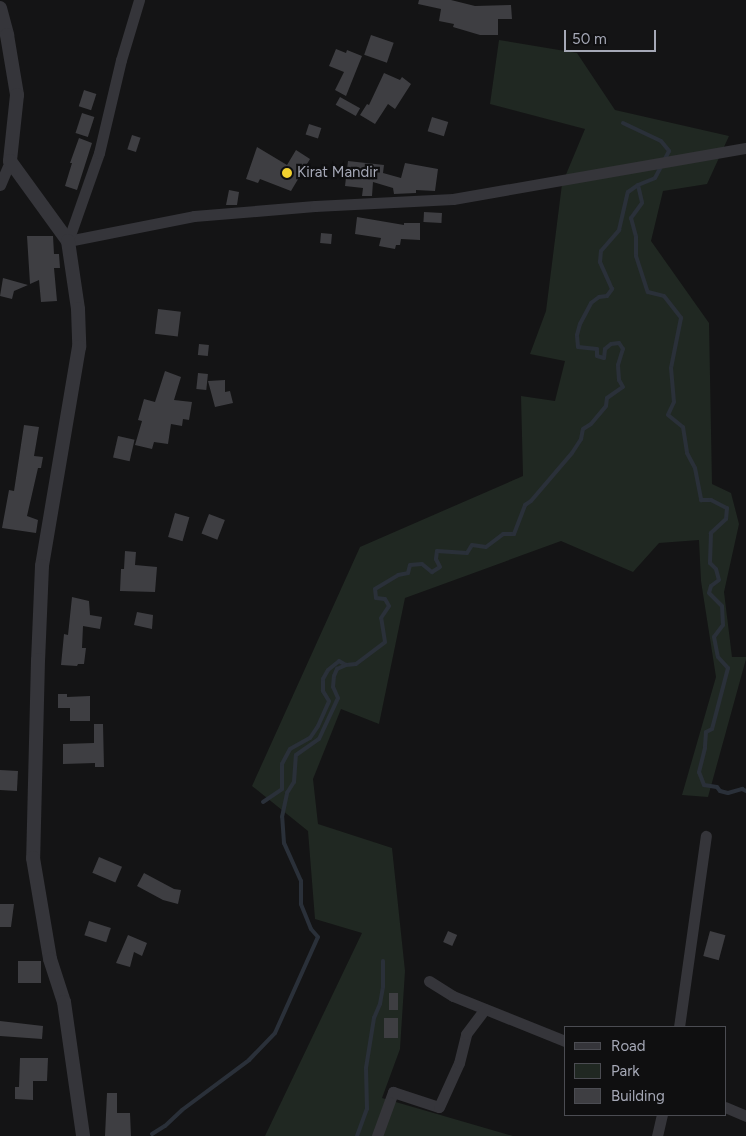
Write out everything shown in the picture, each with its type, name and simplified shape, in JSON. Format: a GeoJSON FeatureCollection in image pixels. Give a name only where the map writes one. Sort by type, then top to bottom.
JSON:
{"type":"FeatureCollection","features":[{"type":"Feature","properties":{"kind":"street"},"geometry":{"type":"LineString","coordinates":[[68,241],[100,153],[121,60],[138,0]]}},
{"type":"Feature","properties":{"kind":"street"},"geometry":{"type":"LineString","coordinates":[[0,8],[7,35],[17,95],[10,161],[0,185]]}},
{"type":"Feature","properties":{"kind":"street"},"geometry":{"type":"LineString","coordinates":[[68,241],[194,216],[315,206],[453,199],[746,148]]}},
{"type":"Feature","properties":{"kind":"street"},"geometry":{"type":"LineString","coordinates":[[10,161],[68,241],[78,309],[79,347],[42,566],[33,858],[50,959],[64,1002],[66,1027],[83,1136]]}},
{"type":"Feature","properties":{"kind":"street"},"geometry":{"type":"LineString","coordinates":[[679,1026],[706,836]]}},
{"type":"Feature","properties":{"kind":"street"},"geometry":{"type":"LineString","coordinates":[[429,981],[453,996],[564,1041]]}},
{"type":"Feature","properties":{"kind":"street"},"geometry":{"type":"LineString","coordinates":[[377,1136],[393,1092],[439,1107],[459,1064],[466,1034],[485,1009]]}},
{"type":"Feature","properties":{"kind":"street"},"geometry":{"type":"LineString","coordinates":[[726,1106],[746,1116]]}},
{"type":"Feature","properties":{"kind":"street"},"geometry":{"type":"LineString","coordinates":[[658,1136],[662,1116]]}},
{"type":"Feature","properties":{"kind":"green space"},"geometry":{"type":"Polygon","coordinates":[[[499,40],[577,53],[615,110],[729,136],[707,184],[663,191],[651,241],[709,323],[712,484],[731,493],[739,524],[724,592],[732,657],[746,657],[746,659],[708,797],[682,795],[716,677],[701,581],[699,540],[659,543],[633,572],[561,541],[405,598],[379,724],[341,709],[313,779],[318,824],[392,848],[405,971],[400,1049],[382,1098],[513,1136],[265,1136],[362,933],[315,919],[308,831],[252,786],[360,547],[523,476],[521,396],[555,401],[565,361],[530,354],[546,311],[562,184],[585,129],[490,104],[499,40]]]}},
{"type":"Feature","properties":{"kind":"building"},"geometry":{"type":"Polygon","coordinates":[[[419,0],[451,0],[475,6],[511,5],[512,19],[498,19],[498,35],[480,35],[453,27],[454,24],[439,21],[441,9],[418,4],[419,0]]]}},
{"type":"Feature","properties":{"kind":"building"},"geometry":{"type":"Polygon","coordinates":[[[371,35],[394,43],[387,63],[364,55],[371,35]]]}},
{"type":"Feature","properties":{"kind":"building"},"geometry":{"type":"Polygon","coordinates":[[[336,49],[346,53],[347,50],[362,56],[346,96],[335,90],[344,72],[329,66],[336,49]]]}},
{"type":"Feature","properties":{"kind":"building"},"geometry":{"type":"Polygon","coordinates":[[[384,73],[400,80],[402,77],[411,84],[395,109],[388,104],[375,124],[360,115],[367,104],[369,105],[384,73]]]}},
{"type":"Feature","properties":{"kind":"building"},"geometry":{"type":"Polygon","coordinates":[[[84,90],[96,94],[91,110],[79,106],[84,90]]]}},
{"type":"Feature","properties":{"kind":"building"},"geometry":{"type":"Polygon","coordinates":[[[340,97],[360,108],[356,116],[336,105],[340,97]]]}},
{"type":"Feature","properties":{"kind":"building"},"geometry":{"type":"Polygon","coordinates":[[[82,113],[94,117],[88,137],[76,133],[82,113]]]}},
{"type":"Feature","properties":{"kind":"building"},"geometry":{"type":"Polygon","coordinates":[[[432,117],[448,122],[444,136],[428,131],[432,117]]]}},
{"type":"Feature","properties":{"kind":"building"},"geometry":{"type":"Polygon","coordinates":[[[309,124],[321,128],[318,138],[306,134],[309,124]]]}},
{"type":"Feature","properties":{"kind":"building"},"geometry":{"type":"Polygon","coordinates":[[[132,135],[141,138],[136,152],[127,149],[132,135]]]}},
{"type":"Feature","properties":{"kind":"building"},"geometry":{"type":"Polygon","coordinates":[[[79,138],[92,143],[77,190],[65,186],[72,163],[70,163],[79,138]]]}},
{"type":"Feature","properties":{"kind":"building"},"geometry":{"type":"Polygon","coordinates":[[[257,147],[287,165],[296,150],[310,159],[291,191],[260,179],[258,183],[246,179],[257,147]]]}},
{"type":"Feature","properties":{"kind":"building"},"geometry":{"type":"Polygon","coordinates":[[[348,161],[384,165],[383,173],[401,178],[405,163],[438,169],[435,191],[416,190],[416,193],[394,194],[393,188],[373,182],[372,196],[362,196],[363,188],[345,186],[348,161]]]}},
{"type":"Feature","properties":{"kind":"building"},"geometry":{"type":"Polygon","coordinates":[[[229,190],[239,192],[237,205],[226,205],[229,190]]]}},
{"type":"Feature","properties":{"kind":"building"},"geometry":{"type":"Polygon","coordinates":[[[424,212],[442,213],[441,223],[423,222],[424,212]]]}},
{"type":"Feature","properties":{"kind":"building"},"geometry":{"type":"Polygon","coordinates":[[[357,217],[404,225],[404,223],[420,223],[420,240],[401,239],[400,245],[396,245],[395,249],[379,246],[381,238],[355,234],[357,217]]]}},
{"type":"Feature","properties":{"kind":"building"},"geometry":{"type":"Polygon","coordinates":[[[321,233],[332,234],[331,244],[320,243],[321,233]]]}},
{"type":"Feature","properties":{"kind":"building"},"geometry":{"type":"Polygon","coordinates":[[[27,236],[53,236],[54,254],[59,254],[60,268],[54,268],[57,301],[41,302],[39,280],[30,284],[27,236]]]}},
{"type":"Feature","properties":{"kind":"building"},"geometry":{"type":"Polygon","coordinates":[[[3,278],[28,285],[14,291],[12,299],[0,296],[3,278]]]}},
{"type":"Feature","properties":{"kind":"building"},"geometry":{"type":"Polygon","coordinates":[[[158,309],[181,312],[178,337],[155,334],[158,309]]]}},
{"type":"Feature","properties":{"kind":"building"},"geometry":{"type":"Polygon","coordinates":[[[199,344],[209,345],[208,356],[198,355],[199,344]]]}},
{"type":"Feature","properties":{"kind":"building"},"geometry":{"type":"Polygon","coordinates":[[[165,371],[181,377],[174,400],[192,402],[189,420],[183,419],[182,426],[171,424],[168,444],[154,442],[152,449],[135,445],[142,421],[138,420],[144,399],[155,402],[165,371]]]}},
{"type":"Feature","properties":{"kind":"building"},"geometry":{"type":"Polygon","coordinates":[[[198,373],[208,374],[206,390],[196,389],[198,373]]]}},
{"type":"Feature","properties":{"kind":"building"},"geometry":{"type":"Polygon","coordinates":[[[225,380],[225,392],[230,391],[233,403],[215,407],[208,381],[225,380]]]}},
{"type":"Feature","properties":{"kind":"building"},"geometry":{"type":"Polygon","coordinates":[[[24,425],[39,427],[34,456],[43,457],[41,468],[38,468],[27,516],[38,520],[36,533],[2,528],[9,490],[14,491],[24,425]]]}},
{"type":"Feature","properties":{"kind":"building"},"geometry":{"type":"Polygon","coordinates":[[[118,436],[135,440],[130,461],[113,457],[118,436]]]}},
{"type":"Feature","properties":{"kind":"building"},"geometry":{"type":"Polygon","coordinates":[[[175,513],[189,517],[183,541],[168,537],[175,513]]]}},
{"type":"Feature","properties":{"kind":"building"},"geometry":{"type":"Polygon","coordinates":[[[209,514],[225,520],[217,540],[201,534],[209,514]]]}},
{"type":"Feature","properties":{"kind":"building"},"geometry":{"type":"Polygon","coordinates":[[[125,551],[136,552],[135,565],[157,567],[155,592],[120,591],[121,569],[124,569],[125,551]]]}},
{"type":"Feature","properties":{"kind":"building"},"geometry":{"type":"Polygon","coordinates":[[[72,597],[89,601],[90,615],[102,617],[100,629],[83,626],[82,648],[86,648],[84,664],[78,664],[77,666],[61,665],[64,634],[68,635],[72,597]]]}},
{"type":"Feature","properties":{"kind":"building"},"geometry":{"type":"Polygon","coordinates":[[[137,612],[153,615],[152,629],[134,625],[137,612]]]}},
{"type":"Feature","properties":{"kind":"building"},"geometry":{"type":"Polygon","coordinates":[[[58,694],[67,694],[67,697],[90,696],[90,721],[70,721],[70,708],[58,708],[58,694]]]}},
{"type":"Feature","properties":{"kind":"building"},"geometry":{"type":"Polygon","coordinates":[[[94,724],[103,724],[104,767],[95,767],[95,763],[63,764],[63,744],[94,743],[94,724]]]}},
{"type":"Feature","properties":{"kind":"building"},"geometry":{"type":"Polygon","coordinates":[[[0,770],[18,771],[17,791],[0,790],[0,770]]]}},
{"type":"Feature","properties":{"kind":"building"},"geometry":{"type":"Polygon","coordinates":[[[99,857],[122,867],[115,882],[92,873],[99,857]]]}},
{"type":"Feature","properties":{"kind":"building"},"geometry":{"type":"Polygon","coordinates":[[[144,873],[174,889],[181,890],[178,904],[163,900],[137,886],[144,873]]]}},
{"type":"Feature","properties":{"kind":"building"},"geometry":{"type":"Polygon","coordinates":[[[0,904],[14,904],[11,927],[0,927],[0,904]]]}},
{"type":"Feature","properties":{"kind":"building"},"geometry":{"type":"Polygon","coordinates":[[[89,921],[111,928],[106,942],[84,935],[89,921]]]}},
{"type":"Feature","properties":{"kind":"building"},"geometry":{"type":"Polygon","coordinates":[[[448,931],[457,935],[452,946],[443,942],[448,931]]]}},
{"type":"Feature","properties":{"kind":"building"},"geometry":{"type":"Polygon","coordinates":[[[710,931],[725,935],[719,960],[703,956],[710,931]]]}},
{"type":"Feature","properties":{"kind":"building"},"geometry":{"type":"Polygon","coordinates":[[[128,935],[147,943],[142,956],[134,952],[130,967],[116,963],[128,935]]]}},
{"type":"Feature","properties":{"kind":"building"},"geometry":{"type":"Polygon","coordinates":[[[18,961],[41,961],[41,983],[18,983],[18,961]]]}},
{"type":"Feature","properties":{"kind":"building"},"geometry":{"type":"Polygon","coordinates":[[[389,993],[398,993],[398,1010],[389,1010],[389,993]]]}},
{"type":"Feature","properties":{"kind":"building"},"geometry":{"type":"Polygon","coordinates":[[[384,1018],[398,1018],[398,1038],[384,1038],[384,1018]]]}},
{"type":"Feature","properties":{"kind":"building"},"geometry":{"type":"Polygon","coordinates":[[[0,1021],[43,1026],[42,1039],[0,1036],[0,1021]]]}},
{"type":"Feature","properties":{"kind":"building"},"geometry":{"type":"Polygon","coordinates":[[[20,1058],[48,1058],[47,1081],[33,1081],[33,1100],[15,1099],[15,1087],[19,1087],[20,1058]]]}},
{"type":"Feature","properties":{"kind":"building"},"geometry":{"type":"Polygon","coordinates":[[[107,1093],[117,1093],[117,1113],[130,1113],[131,1136],[105,1136],[107,1093]]]}},
{"type":"Feature","properties":{"kind":"waterway"},"geometry":{"type":"LineString","coordinates":[[623,123],[661,141],[669,151],[665,159]]}},
{"type":"Feature","properties":{"kind":"waterway"},"geometry":{"type":"LineString","coordinates":[[263,802],[282,789],[282,764],[290,749],[310,738],[318,726],[329,701],[323,691],[323,679],[328,670],[339,661],[346,665],[356,664],[385,642],[381,618],[389,606],[385,599],[376,598],[375,589],[398,575],[408,573],[410,565],[422,564],[432,572],[440,567],[436,559],[437,551],[467,553],[472,545],[486,547],[503,534],[514,534],[525,505],[531,501],[572,453],[581,439],[583,429],[591,424],[606,406],[607,398],[623,387],[619,380],[618,365],[623,349],[619,343],[611,344],[605,349],[604,358],[597,356],[597,349],[578,347],[577,335],[580,324],[591,303],[599,297],[607,296],[612,289],[600,262],[601,251],[619,230],[628,192],[638,185],[655,178],[662,165]]}},
{"type":"Feature","properties":{"kind":"waterway"},"geometry":{"type":"LineString","coordinates":[[638,185],[642,203],[631,218],[636,237],[636,256],[648,292],[664,296],[681,318],[671,368],[674,402],[668,415],[683,427],[687,453],[695,468],[701,500],[711,500],[727,508],[726,519],[711,533],[710,563],[716,569],[719,580],[711,586],[709,593],[722,606],[723,625],[714,637],[718,657],[728,668],[712,729],[706,732],[705,748],[699,772],[704,785],[717,787],[720,791],[728,793],[742,789],[746,791]]}},
{"type":"Feature","properties":{"kind":"waterway"},"geometry":{"type":"LineString","coordinates":[[152,1134],[165,1126],[182,1110],[249,1060],[275,1033],[318,937],[311,929],[301,904],[301,881],[284,843],[282,817],[287,793],[294,782],[296,755],[319,739],[338,698],[333,687],[334,676],[337,669],[346,665]]}},
{"type":"Feature","properties":{"kind":"waterway"},"geometry":{"type":"LineString","coordinates":[[357,1136],[367,1109],[366,1068],[374,1018],[380,1004],[383,987],[383,961]]}},
{"type":"Feature","properties":{"kind":"place","name":"Kirat Mandir"},"geometry":{"type":"Point","coordinates":[287,173]}}]}
